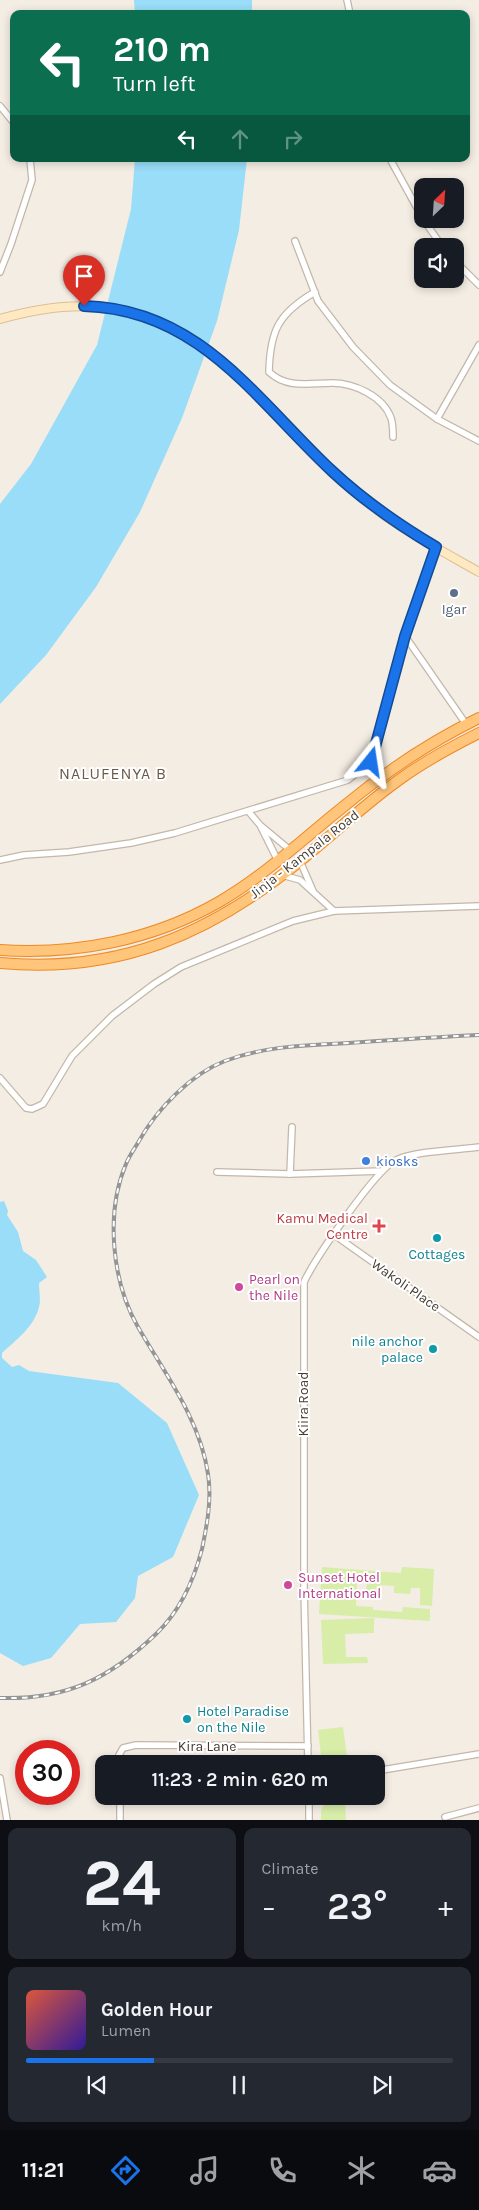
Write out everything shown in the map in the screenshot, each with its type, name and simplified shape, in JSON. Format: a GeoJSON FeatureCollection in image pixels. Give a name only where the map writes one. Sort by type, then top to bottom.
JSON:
{"type":"FeatureCollection","features":[{"type":"Feature","properties":{"kind":"highway","name":"Jinja - Kampala Road"},"geometry":{"type":"LineString","coordinates":[[0,950],[68,950],[127,940],[196,914],[221,901],[278,861],[397,765],[479,718]]}},
{"type":"Feature","properties":{"kind":"highway","name":"Jinja - Kampala Road"},"geometry":{"type":"LineString","coordinates":[[0,963],[81,963],[154,947],[227,913],[282,875],[404,776],[479,733]]}},
{"type":"Feature","properties":{"kind":"main road"},"geometry":{"type":"LineString","coordinates":[[0,319],[17,314],[54,308],[108,307],[134,312],[174,329],[196,342],[241,378],[332,471],[390,519],[479,572]]}},
{"type":"Feature","properties":{"kind":"street"},"geometry":{"type":"LineString","coordinates":[[0,106],[10,117]]}},
{"type":"Feature","properties":{"kind":"street"},"geometry":{"type":"LineString","coordinates":[[0,272],[32,180],[30,162]]}},
{"type":"Feature","properties":{"kind":"street"},"geometry":{"type":"LineString","coordinates":[[392,162],[414,202]]}},
{"type":"Feature","properties":{"kind":"street"},"geometry":{"type":"LineString","coordinates":[[295,241],[318,301],[353,347],[390,385],[436,420],[479,441]]}},
{"type":"Feature","properties":{"kind":"street"},"geometry":{"type":"LineString","coordinates":[[464,270],[479,285]]}},
{"type":"Feature","properties":{"kind":"street"},"geometry":{"type":"LineString","coordinates":[[315,292],[287,311],[277,324],[272,339],[269,372],[284,381],[314,385],[332,383],[369,393],[384,404],[392,419],[393,437]]}},
{"type":"Feature","properties":{"kind":"street"},"geometry":{"type":"LineString","coordinates":[[436,420],[479,345]]}},
{"type":"Feature","properties":{"kind":"street"},"geometry":{"type":"LineString","coordinates":[[0,860],[24,855],[69,852],[131,843],[199,827],[340,784],[355,776],[371,762],[405,636],[436,547]]}},
{"type":"Feature","properties":{"kind":"street"},"geometry":{"type":"LineString","coordinates":[[405,636],[466,724]]}},
{"type":"Feature","properties":{"kind":"street"},"geometry":{"type":"LineString","coordinates":[[249,812],[290,850]]}},
{"type":"Feature","properties":{"kind":"street"},"geometry":{"type":"LineString","coordinates":[[260,824],[278,861]]}},
{"type":"Feature","properties":{"kind":"street"},"geometry":{"type":"LineString","coordinates":[[300,861],[316,896]]}},
{"type":"Feature","properties":{"kind":"street"},"geometry":{"type":"LineString","coordinates":[[282,875],[300,880],[334,911]]}},
{"type":"Feature","properties":{"kind":"street"},"geometry":{"type":"LineString","coordinates":[[0,1078],[26,1108],[32,1109],[43,1104],[72,1056],[112,1016],[154,984],[181,967],[293,921],[334,911],[479,906]]}},
{"type":"Feature","properties":{"kind":"street"},"geometry":{"type":"LineString","coordinates":[[290,1174],[292,1127]]}},
{"type":"Feature","properties":{"kind":"street","name":"Kiira Road"},"geometry":{"type":"LineString","coordinates":[[308,1755],[304,1587],[302,1295],[304,1282],[333,1234],[382,1171],[394,1161],[406,1157],[479,1147]]}},
{"type":"Feature","properties":{"kind":"street"},"geometry":{"type":"LineString","coordinates":[[217,1172],[290,1174],[382,1171]]}},
{"type":"Feature","properties":{"kind":"street","name":"Wakoli Place"},"geometry":{"type":"LineString","coordinates":[[333,1234],[479,1336]]}},
{"type":"Feature","properties":{"kind":"street","name":"Kira Lane"},"geometry":{"type":"LineString","coordinates":[[119,1755],[123,1748],[136,1745],[308,1746]]}},
{"type":"Feature","properties":{"kind":"street"},"geometry":{"type":"LineString","coordinates":[[385,1770],[479,1754]]}},
{"type":"Feature","properties":{"kind":"street"},"geometry":{"type":"LineString","coordinates":[[0,1778],[7,1820]]}},
{"type":"Feature","properties":{"kind":"street"},"geometry":{"type":"LineString","coordinates":[[120,1805],[120,1820]]}},
{"type":"Feature","properties":{"kind":"street"},"geometry":{"type":"LineString","coordinates":[[309,1805],[309,1820]]}},
{"type":"Feature","properties":{"kind":"street"},"geometry":{"type":"LineString","coordinates":[[445,1817],[479,1808]]}},
{"type":"Feature","properties":{"kind":"green space"},"geometry":{"type":"Polygon","coordinates":[[[322,1567],[401,1573],[402,1567],[434,1569],[432,1606],[420,1605],[420,1588],[411,1588],[410,1594],[394,1593],[394,1586],[380,1585],[379,1592],[366,1591],[367,1583],[357,1583],[356,1606],[373,1607],[373,1610],[402,1612],[403,1607],[430,1609],[430,1621],[319,1614],[322,1567]]]}},
{"type":"Feature","properties":{"kind":"green space"},"geometry":{"type":"Polygon","coordinates":[[[374,1618],[374,1633],[345,1634],[346,1657],[367,1657],[368,1663],[323,1664],[321,1620],[374,1618]]]}},
{"type":"Feature","properties":{"kind":"green space"},"geometry":{"type":"Polygon","coordinates":[[[343,1727],[347,1755],[321,1755],[318,1730],[343,1727]]]}},
{"type":"Feature","properties":{"kind":"green space"},"geometry":{"type":"Polygon","coordinates":[[[324,1805],[345,1805],[346,1820],[321,1820],[321,1811],[324,1805]]]}},
{"type":"Feature","properties":{"kind":"water"},"geometry":{"type":"Polygon","coordinates":[[[134,0],[252,0],[252,10],[135,10],[134,0]]]}},
{"type":"Feature","properties":{"kind":"water"},"geometry":{"type":"Polygon","coordinates":[[[135,162],[247,162],[239,230],[217,321],[182,418],[140,512],[96,587],[46,655],[0,704],[0,504],[31,464],[97,345],[131,209],[135,162]]]}},
{"type":"Feature","properties":{"kind":"water"},"geometry":{"type":"Polygon","coordinates":[[[4,1201],[8,1211],[7,1215],[18,1232],[23,1251],[36,1260],[47,1277],[39,1283],[40,1304],[37,1314],[24,1333],[2,1353],[2,1358],[12,1367],[19,1365],[29,1371],[118,1383],[167,1423],[199,1495],[173,1557],[138,1576],[135,1598],[116,1622],[80,1624],[51,1658],[23,1666],[0,1653],[0,1202],[4,1201]]]}},
{"type":"Feature","properties":{"kind":"railway"},"geometry":{"type":"LineString","coordinates":[[0,1698],[24,1698],[46,1695],[85,1684],[103,1675],[139,1650],[156,1634],[179,1606],[195,1572],[202,1549],[209,1502],[208,1474],[204,1454],[180,1398],[129,1309],[117,1269],[114,1247],[115,1204],[119,1183],[126,1164],[146,1129],[165,1105],[200,1074],[225,1061],[240,1056],[271,1049],[302,1046],[479,1035]]}},
{"type":"Feature","properties":{"kind":"place","name":"Igar"},"geometry":{"type":"Point","coordinates":[454,593]}},
{"type":"Feature","properties":{"kind":"place","name":"kiosks"},"geometry":{"type":"Point","coordinates":[366,1161]}},
{"type":"Feature","properties":{"kind":"place","name":"Kamu Medical Centre"},"geometry":{"type":"Point","coordinates":[379,1226]}},
{"type":"Feature","properties":{"kind":"place","name":"Cottages"},"geometry":{"type":"Point","coordinates":[437,1238]}},
{"type":"Feature","properties":{"kind":"place","name":"Pearl on the Nile"},"geometry":{"type":"Point","coordinates":[239,1287]}},
{"type":"Feature","properties":{"kind":"place","name":"nile anchor palace"},"geometry":{"type":"Point","coordinates":[433,1349]}},
{"type":"Feature","properties":{"kind":"place","name":"Sunset Hotel International"},"geometry":{"type":"Point","coordinates":[288,1585]}},
{"type":"Feature","properties":{"kind":"place","name":"Hotel Paradise on the Nile"},"geometry":{"type":"Point","coordinates":[187,1719]}},
{"type":"Feature","properties":{"kind":"district","name":"NALUFENYA B"},"geometry":{"type":"Point","coordinates":[113,773]}},
{"type":"Feature","properties":{"kind":"route"},"geometry":{"type":"LineString","coordinates":[[84,306],[108,307],[134,312],[174,329],[196,342],[241,378],[332,471],[390,519],[436,547],[405,636],[371,762]]}}]}
